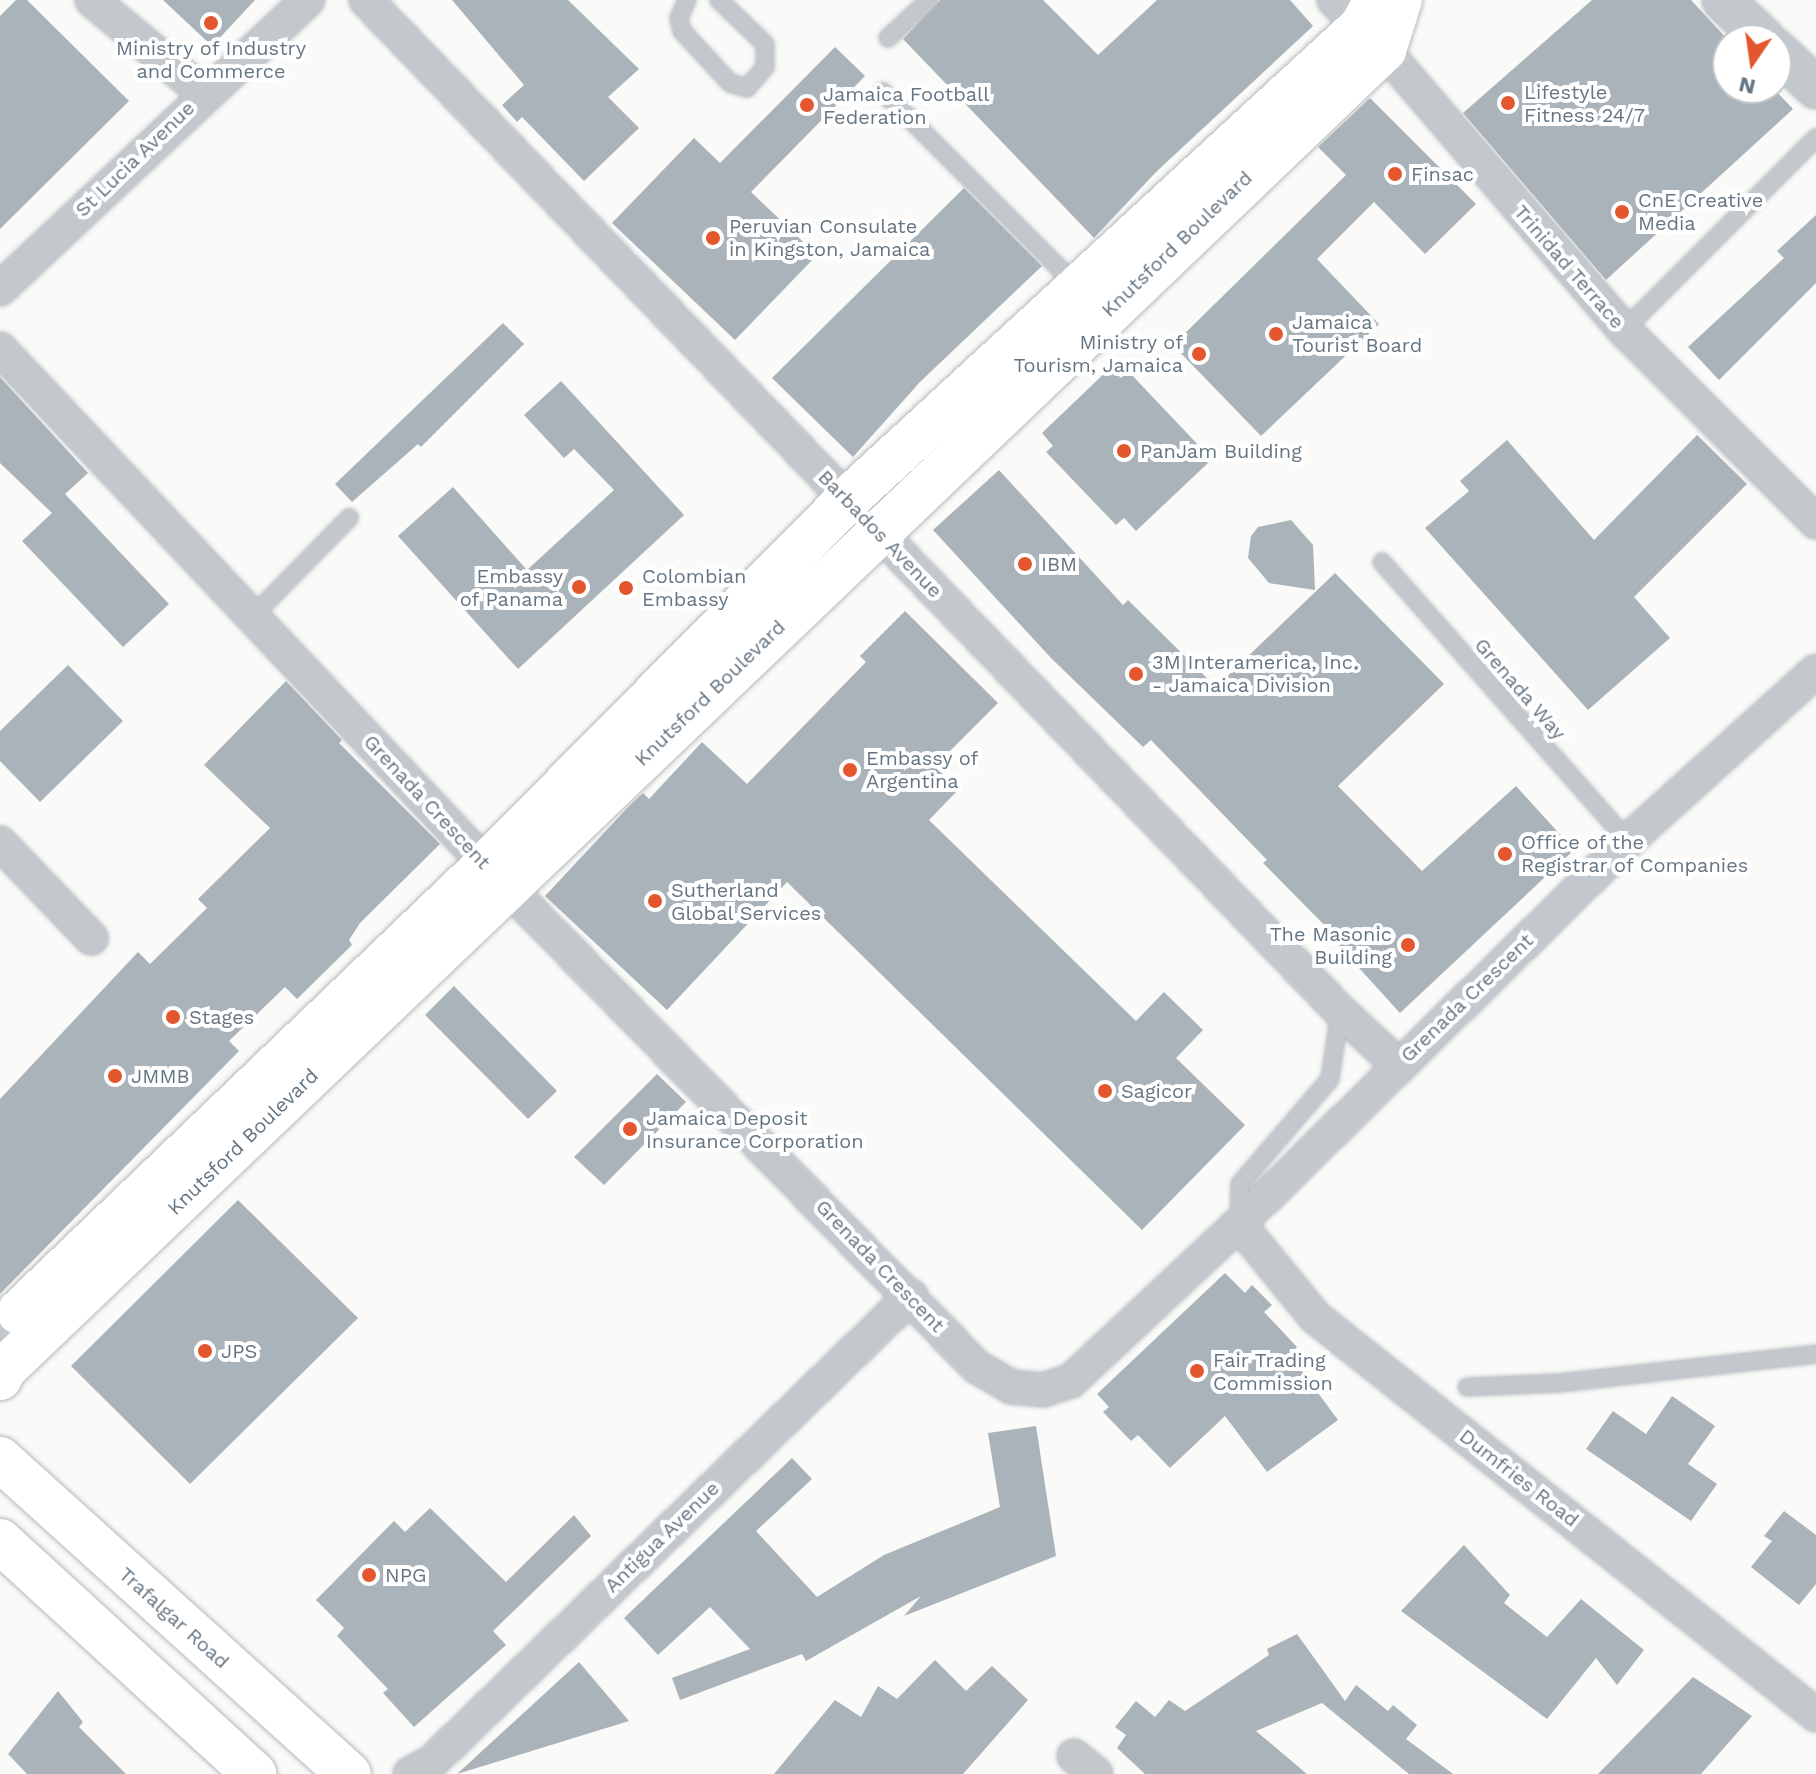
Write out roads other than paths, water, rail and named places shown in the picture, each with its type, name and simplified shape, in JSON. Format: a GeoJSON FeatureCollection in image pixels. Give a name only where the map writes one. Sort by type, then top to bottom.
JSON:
{"type":"FeatureCollection","features":[{"type":"Feature","properties":{"kind":"main road","name":"Knutsford Boulevard"},"geometry":{"type":"LineString","coordinates":[[862,515],[1078,286],[1364,19],[1400,0]]}},
{"type":"Feature","properties":{"kind":"main road","name":"Knutsford Boulevard"},"geometry":{"type":"LineString","coordinates":[[1,1352],[498,877],[1364,19]]}},
{"type":"Feature","properties":{"kind":"main road"},"geometry":{"type":"LineString","coordinates":[[0,1444],[37,1496]]}},
{"type":"Feature","properties":{"kind":"main road","name":"Trafalgar Road"},"geometry":{"type":"LineString","coordinates":[[0,1459],[37,1496],[349,1774]]}},
{"type":"Feature","properties":{"kind":"main road"},"geometry":{"type":"LineString","coordinates":[[0,1541],[254,1774]]}},
{"type":"Feature","properties":{"kind":"street"},"geometry":{"type":"LineString","coordinates":[[92,0],[204,93]]}},
{"type":"Feature","properties":{"kind":"street","name":"St Lucia Avenue"},"geometry":{"type":"LineString","coordinates":[[0,289],[204,93],[308,0]]}},
{"type":"Feature","properties":{"kind":"street","name":"Barbados Avenue"},"geometry":{"type":"LineString","coordinates":[[366,0],[1340,1011],[1398,1065]]}},
{"type":"Feature","properties":{"kind":"street"},"geometry":{"type":"LineString","coordinates":[[1723,0],[1748,24]]}},
{"type":"Feature","properties":{"kind":"street","name":"Trinidad Terrace"},"geometry":{"type":"LineString","coordinates":[[1364,19],[1624,330],[1816,522]]}},
{"type":"Feature","properties":{"kind":"street"},"geometry":{"type":"LineString","coordinates":[[1792,65],[1816,88]]}},
{"type":"Feature","properties":{"kind":"street","name":"Grenada Crescent"},"geometry":{"type":"LineString","coordinates":[[0,349],[498,877],[911,1296],[977,1367],[1011,1387],[1043,1390],[1071,1381],[1239,1224],[1628,841],[1816,671]]}},
{"type":"Feature","properties":{"kind":"street"},"geometry":{"type":"LineString","coordinates":[[0,843],[91,938]]}},
{"type":"Feature","properties":{"kind":"street","name":"Dumfries Road"},"geometry":{"type":"LineString","coordinates":[[1239,1224],[1315,1317],[1814,1708]]}},
{"type":"Feature","properties":{"kind":"street","name":"Antigua Avenue"},"geometry":{"type":"LineString","coordinates":[[410,1774],[433,1761],[911,1296]]}},
{"type":"Feature","properties":{"kind":"lane"},"geometry":{"type":"LineString","coordinates":[[687,0],[679,18],[682,31],[730,83],[747,88],[765,67],[765,44],[719,0]]}},
{"type":"Feature","properties":{"kind":"lane"},"geometry":{"type":"LineString","coordinates":[[888,38],[929,0]]}},
{"type":"Feature","properties":{"kind":"lane"},"geometry":{"type":"LineString","coordinates":[[883,92],[1078,286]]}},
{"type":"Feature","properties":{"kind":"lane"},"geometry":{"type":"LineString","coordinates":[[1624,330],[1816,138]]}},
{"type":"Feature","properties":{"kind":"lane"},"geometry":{"type":"LineString","coordinates":[[252,617],[349,518]]}},
{"type":"Feature","properties":{"kind":"lane","name":"Grenada Way"},"geometry":{"type":"LineString","coordinates":[[1382,562],[1628,841]]}},
{"type":"Feature","properties":{"kind":"lane"},"geometry":{"type":"LineString","coordinates":[[1239,1224],[1240,1184],[1330,1079],[1340,1011]]}},
{"type":"Feature","properties":{"kind":"lane"},"geometry":{"type":"LineString","coordinates":[[1467,1387],[1559,1383],[1816,1354]]}},
{"type":"Feature","properties":{"kind":"place","name":"Ministry of Industry and Commerce"},"geometry":{"type":"Point","coordinates":[211,23]}},
{"type":"Feature","properties":{"kind":"place","name":"Lifestyle Fitness 24/7"},"geometry":{"type":"Point","coordinates":[1508,103]}},
{"type":"Feature","properties":{"kind":"place","name":"Jamaica Football Federation"},"geometry":{"type":"Point","coordinates":[807,105]}},
{"type":"Feature","properties":{"kind":"place","name":"Finsac"},"geometry":{"type":"Point","coordinates":[1395,174]}},
{"type":"Feature","properties":{"kind":"place","name":"CnE Creative Media"},"geometry":{"type":"Point","coordinates":[1622,212]}},
{"type":"Feature","properties":{"kind":"place","name":"Peruvian Consulate in Kingston, Jamaica"},"geometry":{"type":"Point","coordinates":[713,238]}},
{"type":"Feature","properties":{"kind":"place","name":"Jamaica Tourist Board"},"geometry":{"type":"Point","coordinates":[1276,334]}},
{"type":"Feature","properties":{"kind":"place","name":"Ministry of Tourism, Jamaica"},"geometry":{"type":"Point","coordinates":[1199,354]}},
{"type":"Feature","properties":{"kind":"place","name":"PanJam Building"},"geometry":{"type":"Point","coordinates":[1124,451]}},
{"type":"Feature","properties":{"kind":"place","name":"IBM"},"geometry":{"type":"Point","coordinates":[1025,564]}},
{"type":"Feature","properties":{"kind":"place","name":"Embassy of Panama"},"geometry":{"type":"Point","coordinates":[579,587]}},
{"type":"Feature","properties":{"kind":"place","name":"Colombian Embassy"},"geometry":{"type":"Point","coordinates":[626,588]}},
{"type":"Feature","properties":{"kind":"place","name":"3M Interamerica, Inc. - Jamaica Division"},"geometry":{"type":"Point","coordinates":[1136,674]}},
{"type":"Feature","properties":{"kind":"place","name":"Embassy of Argentina"},"geometry":{"type":"Point","coordinates":[850,770]}},
{"type":"Feature","properties":{"kind":"place","name":"Office of the Registrar of Companies"},"geometry":{"type":"Point","coordinates":[1505,854]}},
{"type":"Feature","properties":{"kind":"place","name":"Sutherland Global Services"},"geometry":{"type":"Point","coordinates":[655,901]}},
{"type":"Feature","properties":{"kind":"place","name":"The Masonic Building"},"geometry":{"type":"Point","coordinates":[1408,945]}},
{"type":"Feature","properties":{"kind":"place","name":"Stages"},"geometry":{"type":"Point","coordinates":[173,1017]}},
{"type":"Feature","properties":{"kind":"place","name":"JMMB"},"geometry":{"type":"Point","coordinates":[115,1076]}},
{"type":"Feature","properties":{"kind":"place","name":"Sagicor"},"geometry":{"type":"Point","coordinates":[1105,1091]}},
{"type":"Feature","properties":{"kind":"place","name":"Jamaica Deposit Insurance Corporation"},"geometry":{"type":"Point","coordinates":[630,1129]}},
{"type":"Feature","properties":{"kind":"place","name":"JPS"},"geometry":{"type":"Point","coordinates":[205,1351]}},
{"type":"Feature","properties":{"kind":"place","name":"Fair Trading Commission"},"geometry":{"type":"Point","coordinates":[1197,1371]}},
{"type":"Feature","properties":{"kind":"place","name":"NPG"},"geometry":{"type":"Point","coordinates":[369,1575]}}]}
